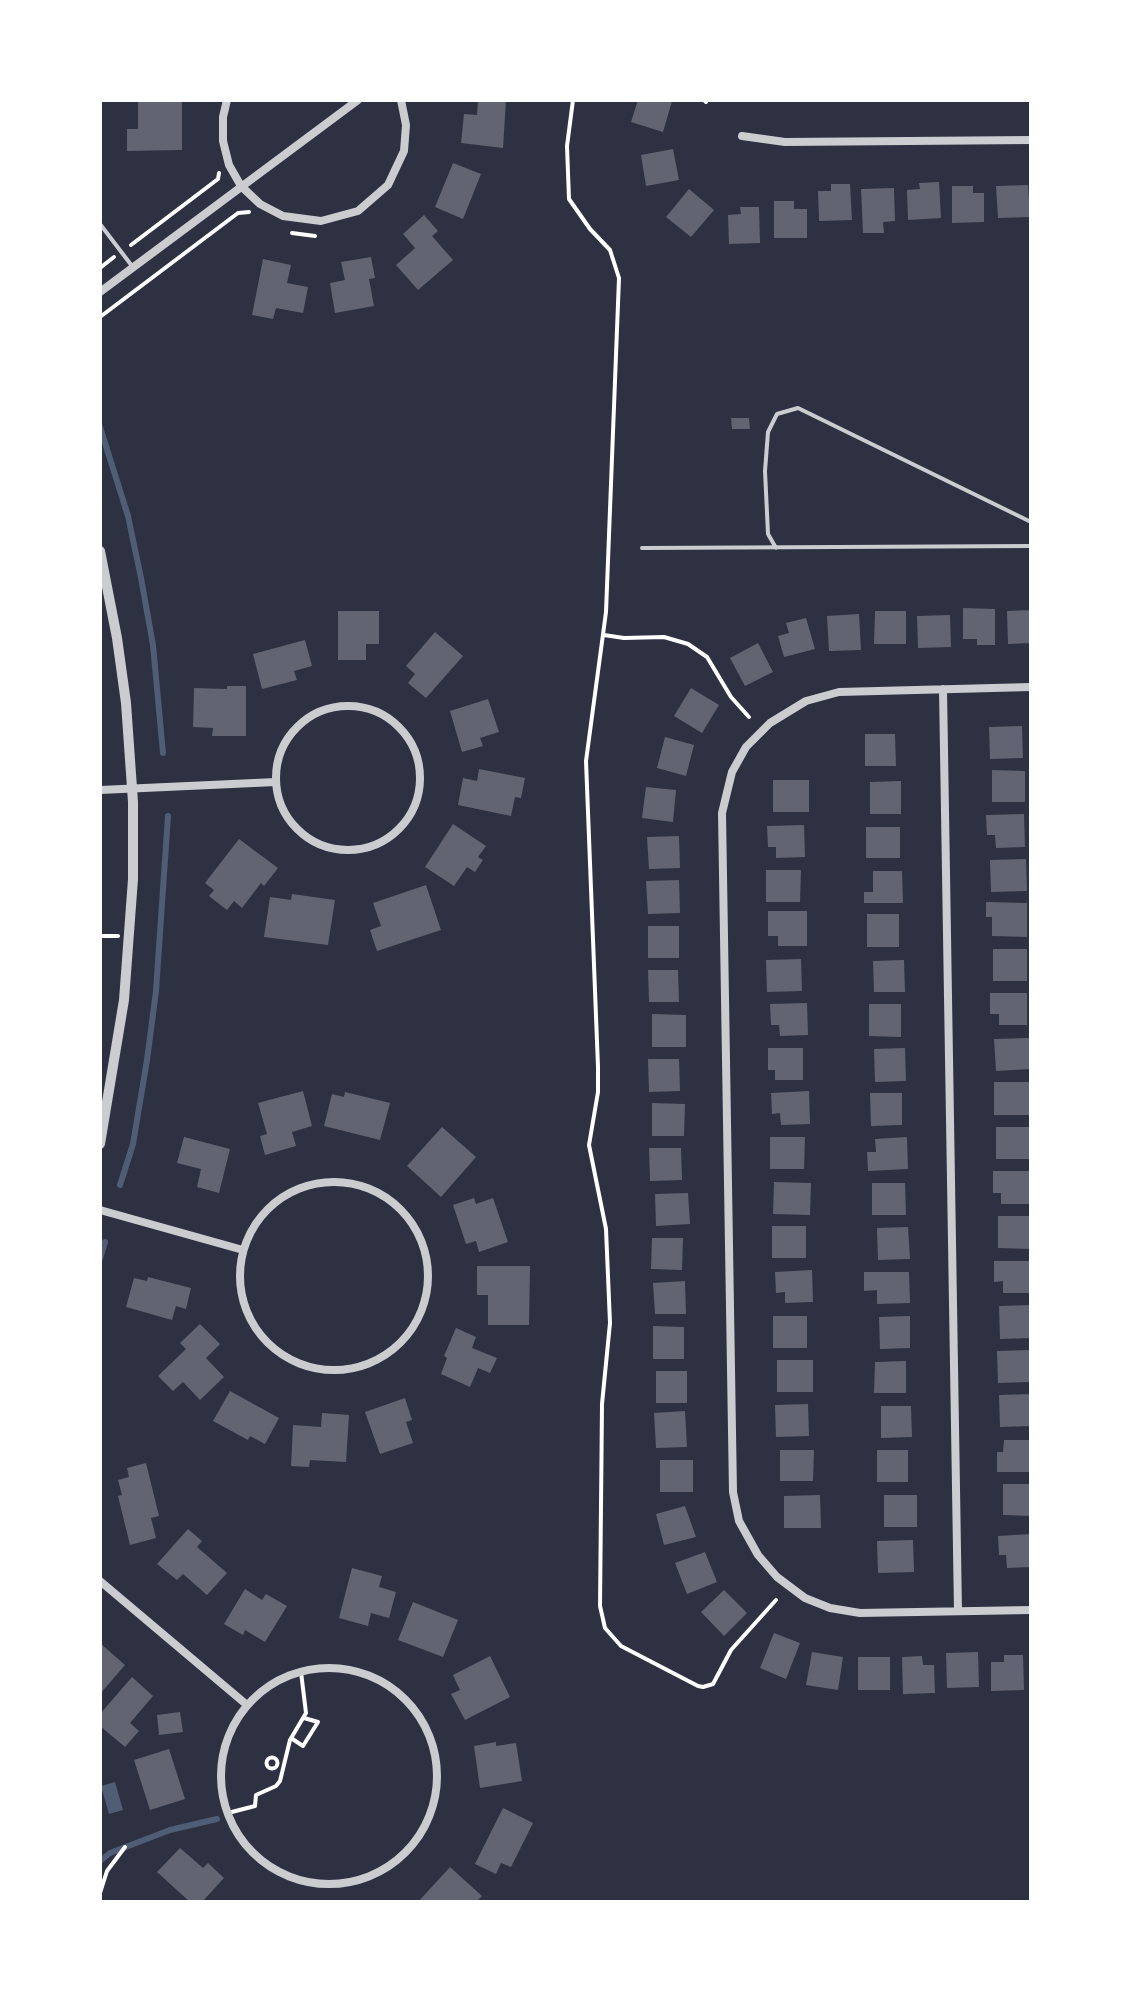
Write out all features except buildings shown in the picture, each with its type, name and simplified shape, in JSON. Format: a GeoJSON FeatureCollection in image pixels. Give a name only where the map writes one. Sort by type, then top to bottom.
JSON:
{"type":"FeatureCollection","features":[{"type":"Feature","properties":{"kind":"street"},"geometry":{"type":"LineString","coordinates":[[227,100],[223,141],[229,165],[241,186],[271,211],[295,219],[321,221],[358,211],[388,185],[400,163],[406,138],[401,100]]}},
{"type":"Feature","properties":{"kind":"street"},"geometry":{"type":"LineString","coordinates":[[100,292],[358,100]]}},
{"type":"Feature","properties":{"kind":"street"},"geometry":{"type":"LineString","coordinates":[[742,136],[785,142],[1031,140]]}},
{"type":"Feature","properties":{"kind":"street"},"geometry":{"type":"LineString","coordinates":[[100,551],[123,680],[132,789],[133,879],[119,1039],[100,1144]]}},
{"type":"Feature","properties":{"kind":"street"},"geometry":{"type":"LineString","coordinates":[[1031,687],[839,692],[795,706],[759,732],[739,758],[726,790],[722,829],[733,1492],[739,1521],[767,1567],[786,1585],[817,1604],[850,1613],[1031,1610]]}},
{"type":"Feature","properties":{"kind":"street"},"geometry":{"type":"LineString","coordinates":[[943,689],[958,1611]]}},
{"type":"Feature","properties":{"kind":"street"},"geometry":{"type":"LineString","coordinates":[[341,707],[373,711],[400,729],[413,747],[420,779],[412,809],[401,827],[375,845],[354,849],[333,849],[305,836],[284,812],[276,782],[282,750],[293,731],[310,717],[341,707]]}},
{"type":"Feature","properties":{"kind":"street"},"geometry":{"type":"LineString","coordinates":[[100,790],[276,782]]}},
{"type":"Feature","properties":{"kind":"street"},"geometry":{"type":"LineString","coordinates":[[341,1182],[364,1187],[395,1204],[417,1231],[428,1264],[425,1299],[411,1330],[388,1353],[368,1364],[347,1369],[314,1368],[293,1361],[274,1349],[252,1325],[241,1294],[239,1272],[243,1250],[258,1219],[284,1195],[317,1183],[341,1182]]}},
{"type":"Feature","properties":{"kind":"street"},"geometry":{"type":"LineString","coordinates":[[100,1210],[243,1250]]}},
{"type":"Feature","properties":{"kind":"street"},"geometry":{"type":"LineString","coordinates":[[100,1581],[247,1705]]}},
{"type":"Feature","properties":{"kind":"street"},"geometry":{"type":"LineString","coordinates":[[327,1668],[353,1670],[389,1685],[409,1702],[430,1735],[437,1760],[435,1798],[427,1823],[404,1854],[382,1871],[356,1881],[329,1884],[289,1876],[265,1863],[245,1844],[228,1813],[221,1781],[223,1754],[232,1728],[247,1705],[277,1681],[301,1672],[327,1668]]}},
{"type":"Feature","properties":{"kind":"lane"},"geometry":{"type":"LineString","coordinates":[[100,224],[133,267]]}},
{"type":"Feature","properties":{"kind":"lane"},"geometry":{"type":"LineString","coordinates":[[776,548],[768,534],[765,471],[768,432],[777,414],[798,408],[1031,522]]}},
{"type":"Feature","properties":{"kind":"lane"},"geometry":{"type":"LineString","coordinates":[[642,548],[1031,546]]}},
{"type":"Feature","properties":{"kind":"path"},"geometry":{"type":"LineString","coordinates":[[573,100],[567,146],[569,199],[590,229],[610,250],[619,278],[604,635],[586,761],[598,1067],[598,1092],[589,1145],[606,1229],[610,1315],[602,1404],[599,1590],[602,1620],[609,1634],[621,1646],[698,1686],[709,1686],[731,1650],[776,1600]]}},
{"type":"Feature","properties":{"kind":"path"},"geometry":{"type":"LineString","coordinates":[[100,268],[218,179],[217,168]]}},
{"type":"Feature","properties":{"kind":"path"},"geometry":{"type":"LineString","coordinates":[[604,635],[664,637],[688,644],[707,657],[731,697],[749,717]]}},
{"type":"Feature","properties":{"kind":"path"},"geometry":{"type":"LineString","coordinates":[[100,936],[118,936]]}},
{"type":"Feature","properties":{"kind":"path"},"geometry":{"type":"LineString","coordinates":[[228,1813],[255,1806],[256,1795],[276,1786],[291,1738],[304,1718],[301,1672]]}},
{"type":"Feature","properties":{"kind":"path"},"geometry":{"type":"LineString","coordinates":[[291,1738],[303,1746],[318,1722],[304,1718]]}},
{"type":"Feature","properties":{"kind":"path"},"geometry":{"type":"LineString","coordinates":[[278,1765],[284,1768]]}},
{"type":"Feature","properties":{"kind":"path"},"geometry":{"type":"LineString","coordinates":[[100,1893],[107,1871],[125,1847]]}},
{"type":"Feature","properties":{"kind":"water"},"geometry":{"type":"Polygon","coordinates":[[[115,1782],[123,1810],[109,1814],[101,1786],[115,1782]]]}},
{"type":"Feature","properties":{"kind":"waterway"},"geometry":{"type":"LineString","coordinates":[[100,427],[128,516],[141,578],[153,645],[163,753]]}},
{"type":"Feature","properties":{"kind":"waterway"},"geometry":{"type":"LineString","coordinates":[[120,1185],[133,1144],[156,991],[168,816]]}},
{"type":"Feature","properties":{"kind":"waterway"},"geometry":{"type":"LineString","coordinates":[[100,1259],[105,1242]]}},
{"type":"Feature","properties":{"kind":"waterway"},"geometry":{"type":"LineString","coordinates":[[100,1861],[110,1853],[170,1830],[217,1819]]}}]}
